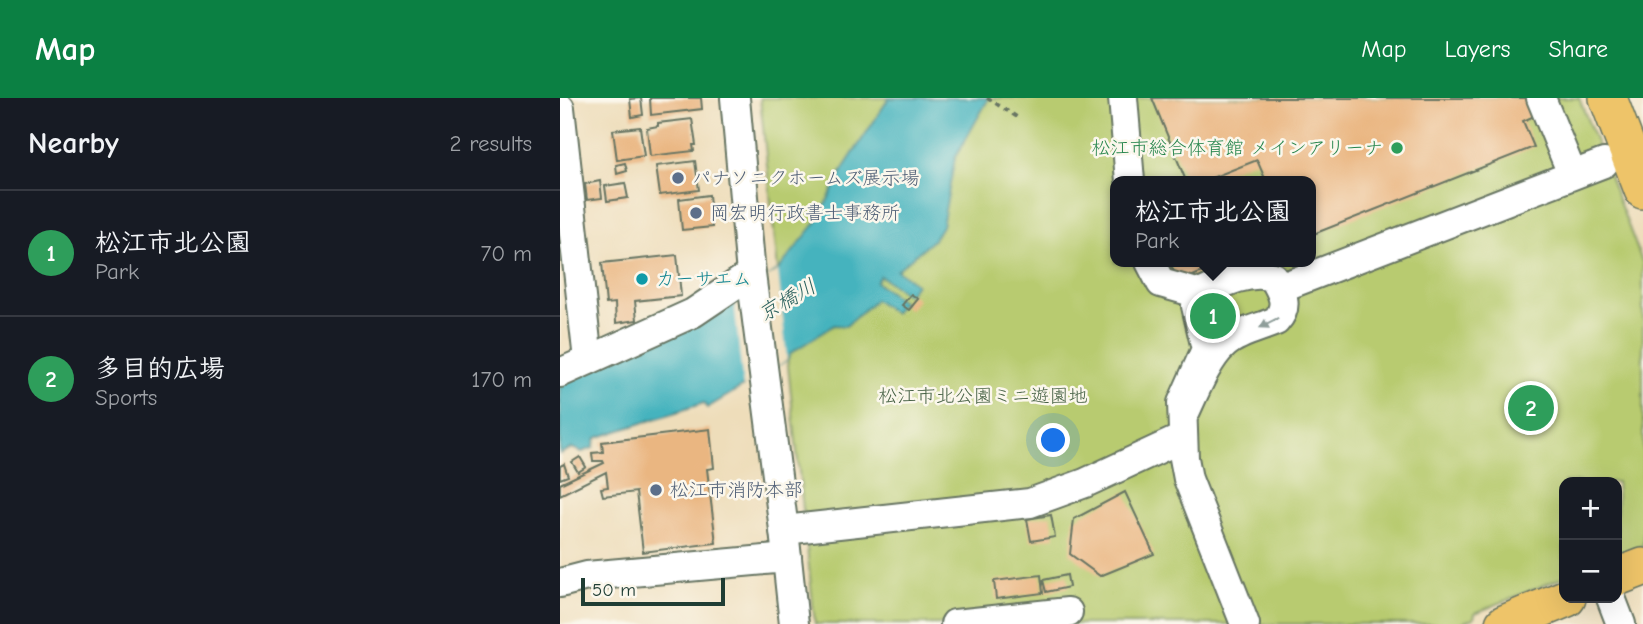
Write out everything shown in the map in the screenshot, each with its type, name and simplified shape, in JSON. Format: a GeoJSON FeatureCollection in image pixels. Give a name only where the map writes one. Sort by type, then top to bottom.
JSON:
{"type":"FeatureCollection","features":[{"type":"Feature","properties":{"kind":"main road"},"geometry":{"type":"LineString","coordinates":[[1608,98],[1643,190]]}},
{"type":"Feature","properties":{"kind":"main road"},"geometry":{"type":"LineString","coordinates":[[1635,98],[1643,118]]}},
{"type":"Feature","properties":{"kind":"main road"},"geometry":{"type":"LineString","coordinates":[[1622,575],[1643,567]]}},
{"type":"Feature","properties":{"kind":"main road"},"geometry":{"type":"LineString","coordinates":[[1504,624],[1559,601]]}},
{"type":"Feature","properties":{"kind":"street"},"geometry":{"type":"LineString","coordinates":[[735,98],[751,274],[794,624]]}},
{"type":"Feature","properties":{"kind":"street"},"geometry":{"type":"LineString","coordinates":[[1123,98],[1130,176]]}},
{"type":"Feature","properties":{"kind":"street"},"geometry":{"type":"LineString","coordinates":[[1541,98],[1572,174]]}},
{"type":"Feature","properties":{"kind":"street"},"geometry":{"type":"LineString","coordinates":[[560,108],[567,253],[588,360]]}},
{"type":"Feature","properties":{"kind":"street"},"geometry":{"type":"LineString","coordinates":[[1280,288],[1604,163]]}},
{"type":"Feature","properties":{"kind":"street"},"geometry":{"type":"LineString","coordinates":[[560,583],[587,576],[1030,503],[1085,484],[1183,427],[1205,373],[1224,344],[1276,321],[1281,316],[1284,302],[1273,276],[1264,273],[1252,274],[1200,294],[1161,283],[1153,267]]}},
{"type":"Feature","properties":{"kind":"street"},"geometry":{"type":"LineString","coordinates":[[560,373],[693,313],[751,274]]}},
{"type":"Feature","properties":{"kind":"street"},"geometry":{"type":"LineString","coordinates":[[1200,294],[1196,306],[1206,349],[1182,403],[1188,479],[1245,624]]}},
{"type":"Feature","properties":{"kind":"street"},"geometry":{"type":"LineString","coordinates":[[1613,603],[1621,624]]}},
{"type":"Feature","properties":{"kind":"street"},"geometry":{"type":"LineString","coordinates":[[956,624],[1068,612]]}},
{"type":"Feature","properties":{"kind":"path"},"geometry":{"type":"LineString","coordinates":[[987,98],[1017,117]]}},
{"type":"Feature","properties":{"kind":"green space","name":"松江市北公園ミニ遊園地"},"geometry":{"type":"Polygon","coordinates":[[[760,98],[1579,98],[1643,264],[1643,545],[1622,554],[1622,477],[1559,477],[1559,579],[1475,613],[1474,618],[1458,624],[815,624],[760,98]]]}},
{"type":"Feature","properties":{"kind":"water","name":"京橋川"},"geometry":{"type":"Polygon","coordinates":[[[889,98],[989,98],[955,158],[942,226],[934,239],[897,270],[916,284],[908,295],[880,276],[876,282],[903,302],[894,313],[875,300],[846,326],[834,325],[791,353],[787,360],[707,408],[704,403],[596,438],[593,448],[582,452],[572,448],[560,454],[560,382],[734,300],[778,270],[818,220],[843,169],[889,98]]]}},
{"type":"Feature","properties":{"kind":"pier"},"geometry":{"type":"Polygon","coordinates":[[[778,270],[787,360],[743,387],[734,300],[778,270]]]}},
{"type":"Feature","properties":{"kind":"building"},"geometry":{"type":"Polygon","coordinates":[[[641,98],[643,115],[632,117],[630,99],[641,98]]]}},
{"type":"Feature","properties":{"kind":"building"},"geometry":{"type":"Polygon","coordinates":[[[650,98],[701,98],[702,109],[651,115],[650,98]]]}},
{"type":"Feature","properties":{"kind":"building"},"geometry":{"type":"Polygon","coordinates":[[[1152,98],[1535,98],[1541,113],[1523,121],[1534,147],[1316,233],[1316,176],[1264,176],[1257,160],[1217,176],[1184,176],[1152,98]]]}},
{"type":"Feature","properties":{"kind":"building"},"geometry":{"type":"Polygon","coordinates":[[[692,119],[696,145],[693,145],[694,151],[650,156],[647,128],[658,126],[658,123],[692,119]]]}},
{"type":"Feature","properties":{"kind":"building"},"geometry":{"type":"Polygon","coordinates":[[[640,127],[644,156],[617,160],[613,130],[640,127]]]}},
{"type":"Feature","properties":{"kind":"building","name":"パナソニクホームズ展示場"},"geometry":{"type":"Polygon","coordinates":[[[695,161],[699,190],[660,195],[656,166],[695,161]]]}},
{"type":"Feature","properties":{"kind":"building"},"geometry":{"type":"Polygon","coordinates":[[[625,163],[627,171],[617,174],[616,165],[625,163]]]}},
{"type":"Feature","properties":{"kind":"building"},"geometry":{"type":"Polygon","coordinates":[[[600,181],[602,198],[587,200],[585,184],[600,181]]]}},
{"type":"Feature","properties":{"kind":"building"},"geometry":{"type":"Polygon","coordinates":[[[625,183],[628,198],[607,201],[605,186],[625,183]]]}},
{"type":"Feature","properties":{"kind":"building","name":"岡宏明行政書士事務所"},"geometry":{"type":"Polygon","coordinates":[[[709,195],[712,227],[682,230],[679,199],[709,195]]]}},
{"type":"Feature","properties":{"kind":"building","name":"カーサエム"},"geometry":{"type":"Polygon","coordinates":[[[677,255],[681,296],[635,301],[637,320],[616,323],[615,303],[606,304],[602,263],[677,255]]]}},
{"type":"Feature","properties":{"kind":"building"},"geometry":{"type":"Polygon","coordinates":[[[1172,267],[1215,267],[1178,282],[1172,267]]]}},
{"type":"Feature","properties":{"kind":"building"},"geometry":{"type":"Polygon","coordinates":[[[911,294],[918,299],[909,310],[902,305],[911,294]]]}},
{"type":"Feature","properties":{"kind":"building","name":"松江市消防本部"},"geometry":{"type":"Polygon","coordinates":[[[710,429],[714,468],[707,469],[716,543],[643,552],[636,492],[603,496],[601,488],[608,487],[606,472],[560,495],[560,484],[604,463],[593,461],[592,453],[603,452],[602,442],[710,429]]]}},
{"type":"Feature","properties":{"kind":"building"},"geometry":{"type":"Polygon","coordinates":[[[580,457],[586,467],[578,472],[572,462],[580,457]]]}},
{"type":"Feature","properties":{"kind":"building"},"geometry":{"type":"Polygon","coordinates":[[[564,464],[568,476],[560,479],[560,466],[564,464]]]}},
{"type":"Feature","properties":{"kind":"building"},"geometry":{"type":"Polygon","coordinates":[[[1125,492],[1154,554],[1100,576],[1070,554],[1074,519],[1125,492]]]}},
{"type":"Feature","properties":{"kind":"building"},"geometry":{"type":"Polygon","coordinates":[[[1051,515],[1055,537],[1031,541],[1027,519],[1051,515]]]}},
{"type":"Feature","properties":{"kind":"building"},"geometry":{"type":"Polygon","coordinates":[[[1041,575],[1043,593],[996,599],[994,581],[1041,575]]]}},
{"type":"Feature","properties":{"kind":"building"},"geometry":{"type":"Polygon","coordinates":[[[1067,575],[1069,587],[1046,592],[1043,580],[1067,575]]]}},
{"type":"Feature","properties":{"kind":"place","name":"松江市総合体育館 メインアリーナ"},"geometry":{"type":"Point","coordinates":[1397,148]}},
{"type":"Feature","properties":{"kind":"place","name":"パナソニクホームズ展示場"},"geometry":{"type":"Point","coordinates":[678,178]}},
{"type":"Feature","properties":{"kind":"place","name":"岡宏明行政書士事務所"},"geometry":{"type":"Point","coordinates":[696,213]}},
{"type":"Feature","properties":{"kind":"place","name":"カーサエム"},"geometry":{"type":"Point","coordinates":[642,279]}},
{"type":"Feature","properties":{"kind":"place","name":"松江市北公園"},"geometry":{"type":"Point","coordinates":[1213,316]}},
{"type":"Feature","properties":{"kind":"place","name":"多目的広場"},"geometry":{"type":"Point","coordinates":[1531,408]}},
{"type":"Feature","properties":{"kind":"place","name":"松江市消防本部"},"geometry":{"type":"Point","coordinates":[656,490]}}]}
